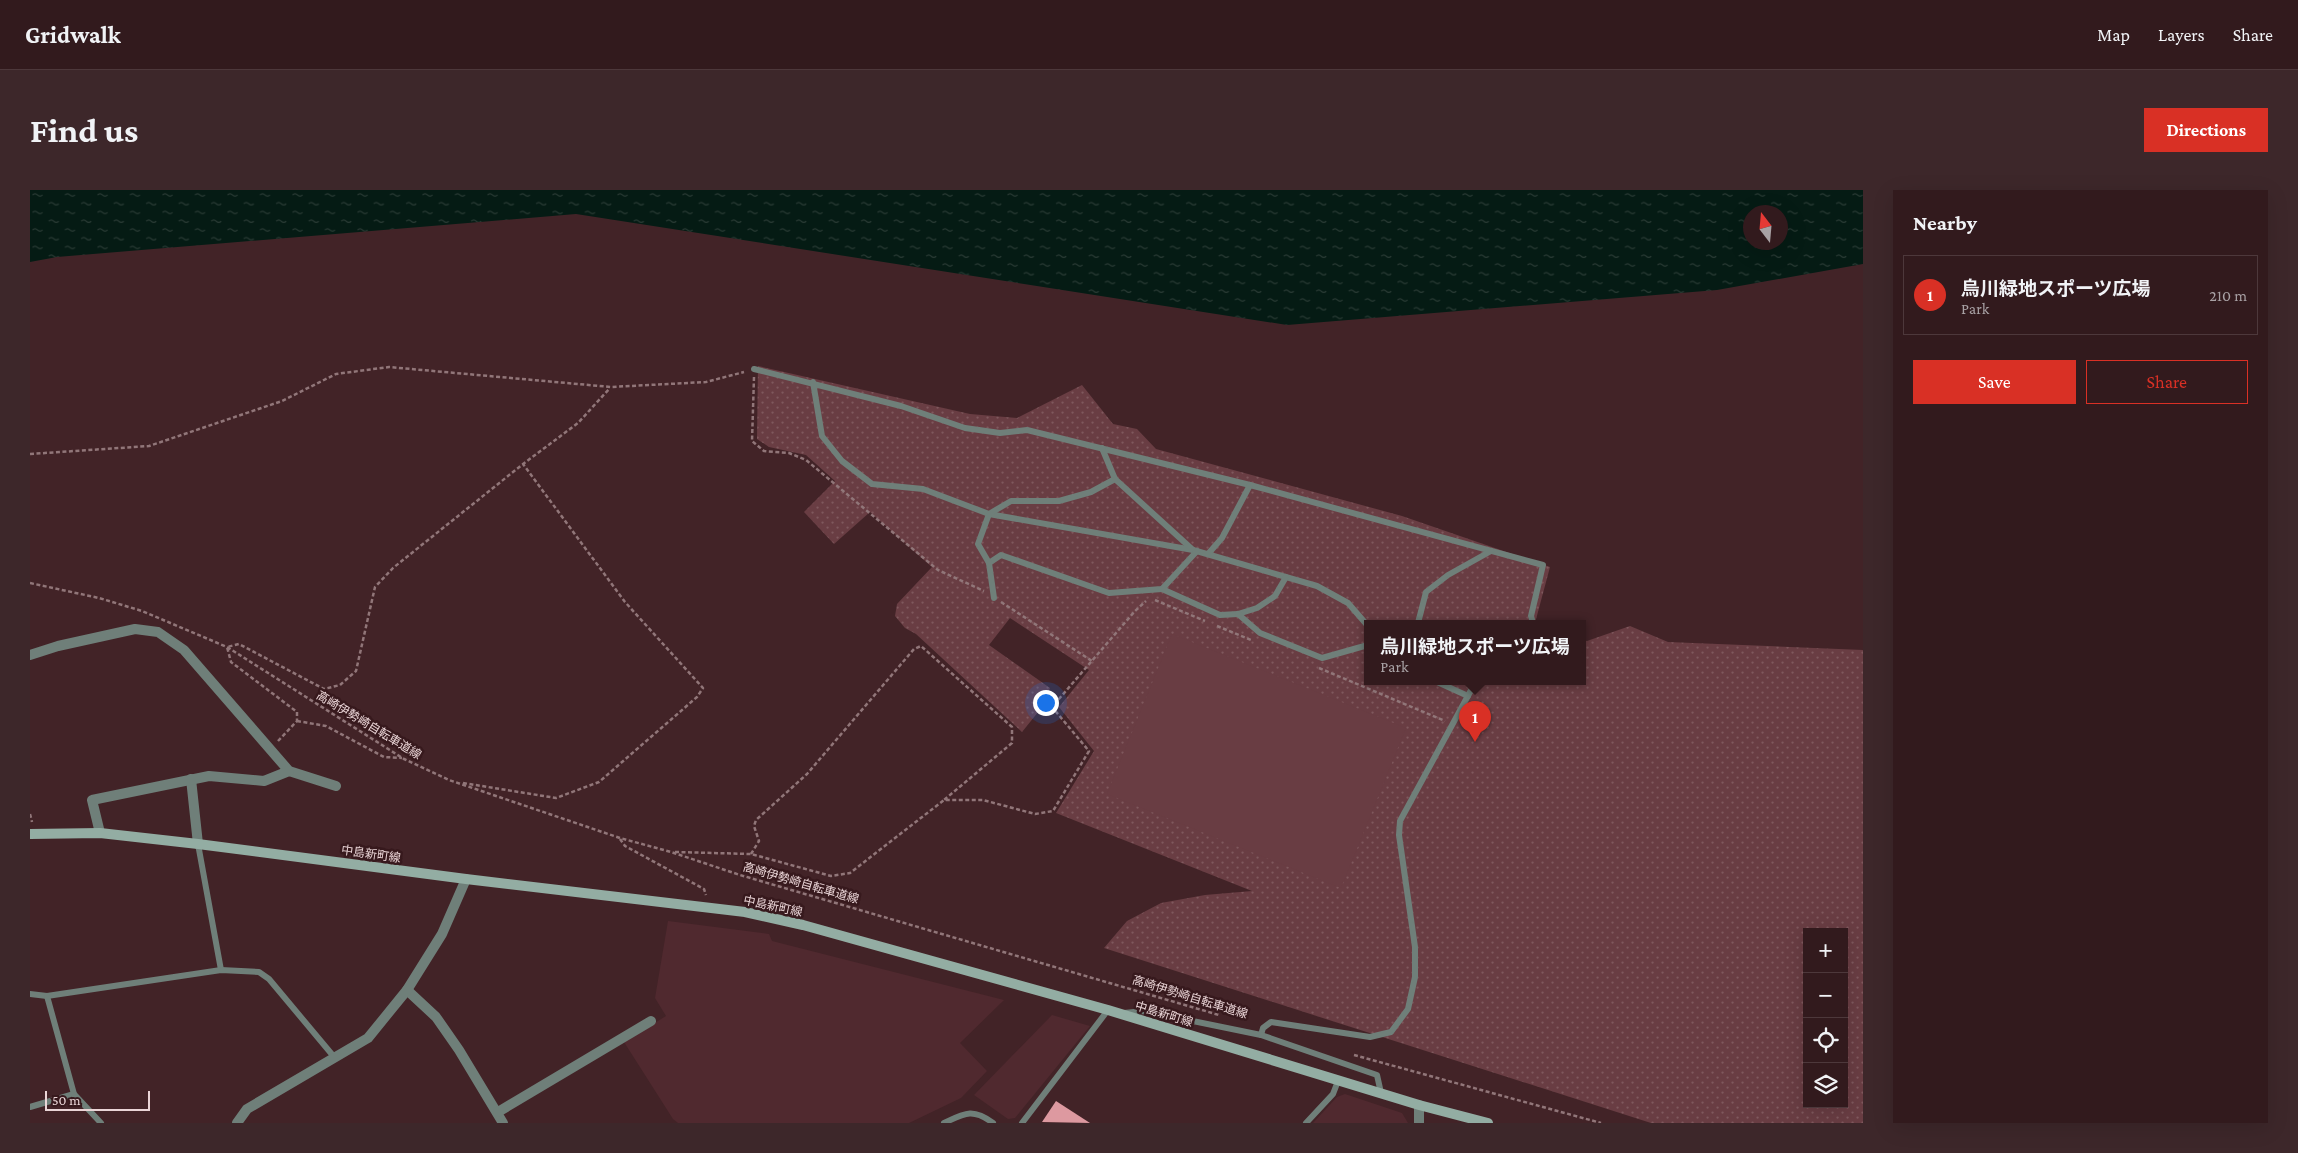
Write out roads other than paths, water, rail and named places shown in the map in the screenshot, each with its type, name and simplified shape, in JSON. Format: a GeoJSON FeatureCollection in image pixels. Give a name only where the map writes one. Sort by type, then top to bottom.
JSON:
{"type":"FeatureCollection","features":[{"type":"Feature","properties":{"kind":"main road","name":"中島新町線"},"geometry":{"type":"LineString","coordinates":[[30,834],[100,833],[745,912],[803,925],[1108,1010],[1338,1081],[1488,1123]]}},
{"type":"Feature","properties":{"kind":"street"},"geometry":{"type":"LineString","coordinates":[[30,655],[58,646],[127,631],[158,632],[184,650],[289,771],[336,786]]}},
{"type":"Feature","properties":{"kind":"street"},"geometry":{"type":"LineString","coordinates":[[100,833],[92,800],[209,776],[264,781],[289,771]]}},
{"type":"Feature","properties":{"kind":"street"},"geometry":{"type":"LineString","coordinates":[[191,779],[198,844]]}},
{"type":"Feature","properties":{"kind":"street"},"geometry":{"type":"LineString","coordinates":[[237,1123],[247,1109],[368,1038],[407,990],[442,934],[466,879]]}},
{"type":"Feature","properties":{"kind":"street"},"geometry":{"type":"LineString","coordinates":[[407,990],[436,1017],[498,1112],[503,1123]]}},
{"type":"Feature","properties":{"kind":"street"},"geometry":{"type":"LineString","coordinates":[[498,1112],[651,1021]]}},
{"type":"Feature","properties":{"kind":"street"},"geometry":{"type":"LineString","coordinates":[[1419,1105],[1419,1123]]}},
{"type":"Feature","properties":{"kind":"lane"},"geometry":{"type":"LineString","coordinates":[[754,369],[813,382],[901,406],[965,428],[1000,433],[1027,430],[1102,448],[1250,485],[1543,565],[1531,616],[1532,620]]}},
{"type":"Feature","properties":{"kind":"lane"},"geometry":{"type":"LineString","coordinates":[[813,382],[822,436],[842,460],[872,484],[923,489],[989,514],[1195,550],[1317,586],[1348,603],[1364,621]]}},
{"type":"Feature","properties":{"kind":"lane"},"geometry":{"type":"LineString","coordinates":[[1102,448],[1115,479],[1195,550]]}},
{"type":"Feature","properties":{"kind":"lane"},"geometry":{"type":"LineString","coordinates":[[994,598],[989,563],[978,544],[989,514],[1011,501],[1059,501],[1091,492],[1115,479]]}},
{"type":"Feature","properties":{"kind":"lane"},"geometry":{"type":"LineString","coordinates":[[1208,554],[1222,538],[1250,485]]}},
{"type":"Feature","properties":{"kind":"lane"},"geometry":{"type":"LineString","coordinates":[[1162,588],[1195,550]]}},
{"type":"Feature","properties":{"kind":"lane"},"geometry":{"type":"LineString","coordinates":[[1419,620],[1426,592],[1448,575],[1491,551]]}},
{"type":"Feature","properties":{"kind":"lane"},"geometry":{"type":"LineString","coordinates":[[989,563],[1002,555],[1109,593],[1162,588],[1220,615],[1238,614],[1257,608],[1275,596],[1286,577]]}},
{"type":"Feature","properties":{"kind":"lane"},"geometry":{"type":"LineString","coordinates":[[1238,614],[1260,633],[1322,658],[1364,646]]}},
{"type":"Feature","properties":{"kind":"lane"},"geometry":{"type":"LineString","coordinates":[[1444,685],[1468,696]]}},
{"type":"Feature","properties":{"kind":"lane"},"geometry":{"type":"LineString","coordinates":[[1261,1035],[1263,1028],[1271,1022],[1370,1037],[1383,1035],[1391,1032],[1408,1009],[1415,977],[1415,947],[1400,835],[1400,821],[1474,685]]}},
{"type":"Feature","properties":{"kind":"lane"},"geometry":{"type":"LineString","coordinates":[[198,844],[221,970]]}},
{"type":"Feature","properties":{"kind":"lane"},"geometry":{"type":"LineString","coordinates":[[30,994],[48,996],[120,987],[221,970],[259,972],[269,979],[335,1058]]}},
{"type":"Feature","properties":{"kind":"lane"},"geometry":{"type":"LineString","coordinates":[[48,996],[74,1094],[101,1123]]}},
{"type":"Feature","properties":{"kind":"lane"},"geometry":{"type":"LineString","coordinates":[[1022,1123],[1108,1010]]}},
{"type":"Feature","properties":{"kind":"lane"},"geometry":{"type":"LineString","coordinates":[[1119,1014],[1144,1011],[1261,1035],[1377,1075],[1381,1093]]}},
{"type":"Feature","properties":{"kind":"lane"},"geometry":{"type":"LineString","coordinates":[[1306,1123],[1333,1094],[1338,1081]]}},
{"type":"Feature","properties":{"kind":"lane"},"geometry":{"type":"LineString","coordinates":[[30,1107],[74,1094]]}},
{"type":"Feature","properties":{"kind":"lane"},"geometry":{"type":"LineString","coordinates":[[944,1123],[971,1113],[981,1115],[993,1123]]}},
{"type":"Feature","properties":{"kind":"water"},"geometry":{"type":"Polygon","coordinates":[[[30,190],[1863,190],[1863,264],[1717,290],[1287,325],[576,214],[57,257],[30,262],[30,190]]]}},
{"type":"Feature","properties":{"kind":"place","name":"烏川緑地スポーツ広場"},"geometry":{"type":"Point","coordinates":[1475,742]}}]}
